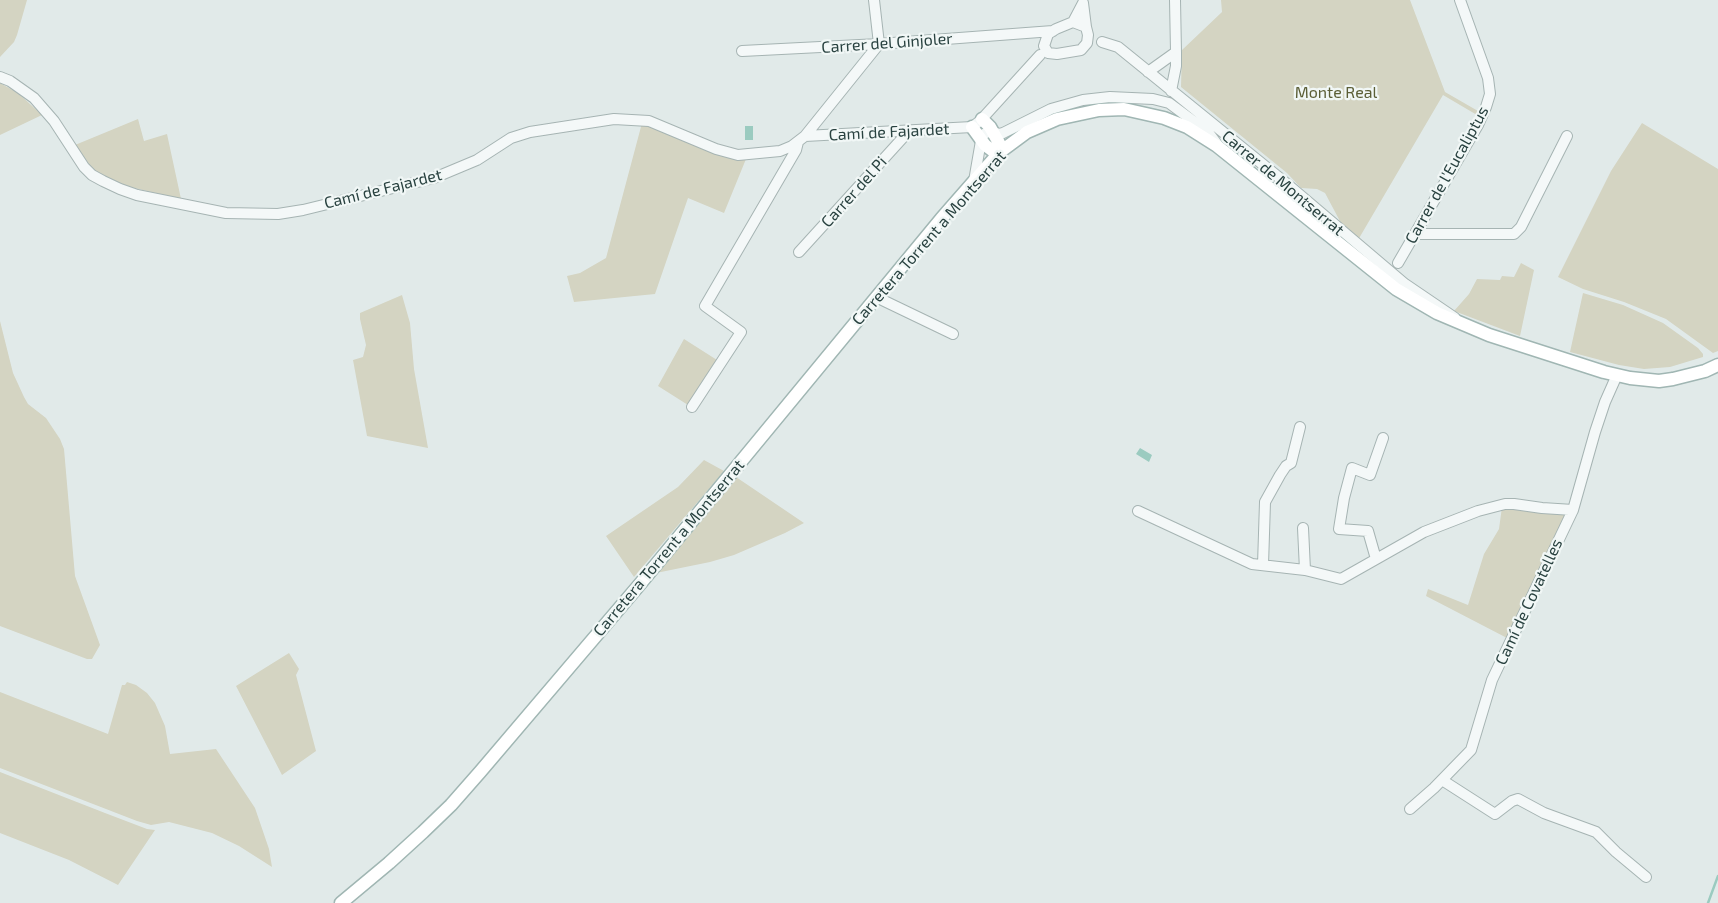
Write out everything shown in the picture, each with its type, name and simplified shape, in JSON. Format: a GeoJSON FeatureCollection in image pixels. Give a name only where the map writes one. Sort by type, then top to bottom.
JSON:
{"type":"FeatureCollection","features":[{"type":"Feature","properties":{"kind":"main road","name":"Carretera Torrent a Montserrat"},"geometry":{"type":"LineString","coordinates":[[341,903],[389,864],[423,832],[451,805],[480,772],[689,526],[876,297],[1000,152],[1027,132],[1057,119],[1107,109],[1124,109],[1164,118],[1187,127],[1219,147],[1396,289],[1417,302],[1464,325],[1516,344],[1617,375],[1646,380],[1673,379],[1705,371],[1718,365]]}},
{"type":"Feature","properties":{"kind":"main road"},"geometry":{"type":"LineString","coordinates":[[978,122],[993,131],[1000,143],[1000,152],[993,151],[982,141],[978,122]]}},
{"type":"Feature","properties":{"kind":"street"},"geometry":{"type":"LineString","coordinates":[[692,407],[741,332],[705,306],[801,139],[879,44],[874,0]]}},
{"type":"Feature","properties":{"kind":"street"},"geometry":{"type":"LineString","coordinates":[[1171,91],[1176,66],[1176,0]]}},
{"type":"Feature","properties":{"kind":"street","name":"Carrer de l'Eucaliptus"},"geometry":{"type":"LineString","coordinates":[[1398,263],[1478,125],[1490,94],[1488,78],[1460,0]]}},
{"type":"Feature","properties":{"kind":"street"},"geometry":{"type":"LineString","coordinates":[[978,122],[1045,49],[1048,34],[1073,22],[1083,1]]}},
{"type":"Feature","properties":{"kind":"street"},"geometry":{"type":"LineString","coordinates":[[1033,32],[1045,49],[1057,54],[1081,50],[1084,46],[1087,31],[1083,1]]}},
{"type":"Feature","properties":{"kind":"street","name":"Carrer de Montserrat"},"geometry":{"type":"LineString","coordinates":[[1073,22],[1102,42],[1118,47],[1287,184],[1397,278],[1448,311],[1464,325]]}},
{"type":"Feature","properties":{"kind":"street","name":"Carrer del Ginjoler"},"geometry":{"type":"LineString","coordinates":[[742,51],[879,44],[1053,31]]}},
{"type":"Feature","properties":{"kind":"street"},"geometry":{"type":"LineString","coordinates":[[1084,46],[1102,42]]}},
{"type":"Feature","properties":{"kind":"street"},"geometry":{"type":"LineString","coordinates":[[1148,72],[1176,52]]}},
{"type":"Feature","properties":{"kind":"street","name":"Camí de Fajardet"},"geometry":{"type":"LineString","coordinates":[[0,77],[24,90],[40,105],[54,121],[92,175],[137,195],[226,213],[278,214],[303,210],[434,178],[477,160],[511,138],[530,132],[614,119],[648,121],[716,149],[738,155],[780,151],[792,146],[801,139],[909,131],[978,122]]}},
{"type":"Feature","properties":{"kind":"street","name":"Carrer de Montserrat"},"geometry":{"type":"LineString","coordinates":[[993,131],[1001,134],[1051,109],[1083,100],[1110,96],[1153,99],[1169,103],[1178,108],[1208,132],[1219,147]]}},
{"type":"Feature","properties":{"kind":"street","name":"Carrer del Pi"},"geometry":{"type":"LineString","coordinates":[[799,252],[909,131]]}},
{"type":"Feature","properties":{"kind":"street"},"geometry":{"type":"LineString","coordinates":[[974,181],[982,135],[993,131]]}},
{"type":"Feature","properties":{"kind":"street"},"geometry":{"type":"LineString","coordinates":[[1415,234],[1514,234],[1521,227],[1567,136]]}},
{"type":"Feature","properties":{"kind":"street"},"geometry":{"type":"LineString","coordinates":[[1386,268],[1398,263],[1397,278]]}},
{"type":"Feature","properties":{"kind":"street"},"geometry":{"type":"LineString","coordinates":[[876,297],[954,334]]}},
{"type":"Feature","properties":{"kind":"street","name":"Camí de Covatelles"},"geometry":{"type":"LineString","coordinates":[[1410,808],[1442,780],[1471,750],[1492,680],[1573,510],[1602,409],[1617,375]]}},
{"type":"Feature","properties":{"kind":"street"},"geometry":{"type":"LineString","coordinates":[[1263,565],[1265,502],[1286,466],[1291,463],[1300,427]]}},
{"type":"Feature","properties":{"kind":"street"},"geometry":{"type":"LineString","coordinates":[[1376,559],[1368,531],[1339,529],[1344,498],[1352,468],[1370,475],[1383,438]]}},
{"type":"Feature","properties":{"kind":"street"},"geometry":{"type":"LineString","coordinates":[[1138,511],[1252,564],[1305,570],[1341,579],[1424,532],[1478,511],[1514,504],[1573,510]]}},
{"type":"Feature","properties":{"kind":"street"},"geometry":{"type":"LineString","coordinates":[[1303,528],[1305,570]]}},
{"type":"Feature","properties":{"kind":"street"},"geometry":{"type":"LineString","coordinates":[[1442,780],[1495,814],[1512,801],[1518,799],[1544,813],[1596,832],[1646,877]]}},
{"type":"Feature","properties":{"kind":"green space"},"geometry":{"type":"Polygon","coordinates":[[[0,0],[27,0],[14,42],[0,57],[0,0]]]}},
{"type":"Feature","properties":{"kind":"green space","name":"Monte Real"},"geometry":{"type":"Polygon","coordinates":[[[1221,0],[1410,0],[1445,92],[1478,111],[1477,115],[1443,95],[1358,240],[1350,240],[1325,193],[1317,189],[1301,188],[1287,173],[1181,87],[1182,50],[1222,12],[1221,0]]]}},
{"type":"Feature","properties":{"kind":"green space"},"geometry":{"type":"Polygon","coordinates":[[[0,83],[18,93],[42,115],[0,135],[0,83]]]}},
{"type":"Feature","properties":{"kind":"green space"},"geometry":{"type":"Polygon","coordinates":[[[138,119],[144,141],[167,134],[181,199],[113,183],[94,171],[75,145],[138,119]]]}},
{"type":"Feature","properties":{"kind":"green space"},"geometry":{"type":"Polygon","coordinates":[[[642,123],[718,152],[746,159],[724,213],[688,198],[655,294],[574,302],[567,276],[580,273],[606,258],[642,123]]]}},
{"type":"Feature","properties":{"kind":"green space"},"geometry":{"type":"Polygon","coordinates":[[[1642,123],[1718,169],[1718,351],[1713,353],[1666,319],[1624,302],[1583,289],[1558,277],[1611,171],[1642,123]]]}},
{"type":"Feature","properties":{"kind":"green space"},"geometry":{"type":"Polygon","coordinates":[[[1521,263],[1534,270],[1520,336],[1454,311],[1469,294],[1477,279],[1500,280],[1502,276],[1514,277],[1521,263]]]}},
{"type":"Feature","properties":{"kind":"green space"},"geometry":{"type":"Polygon","coordinates":[[[1583,293],[1623,305],[1663,323],[1698,348],[1703,357],[1670,367],[1644,369],[1619,365],[1570,352],[1583,293]]]}},
{"type":"Feature","properties":{"kind":"green space"},"geometry":{"type":"Polygon","coordinates":[[[402,295],[410,323],[414,369],[428,448],[367,436],[353,360],[363,357],[366,345],[360,313],[402,295]]]}},
{"type":"Feature","properties":{"kind":"green space"},"geometry":{"type":"Polygon","coordinates":[[[0,321],[13,373],[24,397],[28,404],[46,418],[60,439],[64,449],[75,576],[100,645],[92,659],[87,659],[0,626],[0,321]]]}},
{"type":"Feature","properties":{"kind":"green space"},"geometry":{"type":"Polygon","coordinates":[[[684,339],[717,360],[688,405],[658,386],[684,339]]]}},
{"type":"Feature","properties":{"kind":"green space"},"geometry":{"type":"Polygon","coordinates":[[[704,460],[724,471],[634,577],[606,536],[678,487],[704,460]]]}},
{"type":"Feature","properties":{"kind":"green space"},"geometry":{"type":"Polygon","coordinates":[[[736,477],[804,523],[734,555],[656,573],[736,477]]]}},
{"type":"Feature","properties":{"kind":"green space"},"geometry":{"type":"Polygon","coordinates":[[[1502,507],[1569,514],[1507,638],[1426,596],[1428,589],[1468,605],[1484,554],[1499,529],[1502,507]]]}},
{"type":"Feature","properties":{"kind":"green space"},"geometry":{"type":"Polygon","coordinates":[[[289,653],[299,669],[296,675],[316,751],[282,775],[236,686],[289,653]]]}},
{"type":"Feature","properties":{"kind":"green space"},"geometry":{"type":"Polygon","coordinates":[[[127,682],[136,685],[147,693],[155,703],[165,726],[170,754],[216,749],[255,808],[269,849],[272,867],[239,846],[212,833],[169,822],[151,825],[137,821],[0,768],[0,692],[108,734],[122,685],[125,685],[127,682]]]}},
{"type":"Feature","properties":{"kind":"green space"},"geometry":{"type":"Polygon","coordinates":[[[0,772],[147,829],[155,830],[118,885],[69,860],[0,833],[0,772]]]}},
{"type":"Feature","properties":{"kind":"shaded area"},"geometry":{"type":"Polygon","coordinates":[[[745,126],[753,126],[753,140],[745,140],[745,126]]]}},
{"type":"Feature","properties":{"kind":"shaded area"},"geometry":{"type":"Polygon","coordinates":[[[1140,448],[1152,455],[1149,462],[1136,454],[1140,448]]]}},
{"type":"Feature","properties":{"kind":"waterway"},"geometry":{"type":"LineString","coordinates":[[1708,903],[1718,876]]}}]}
